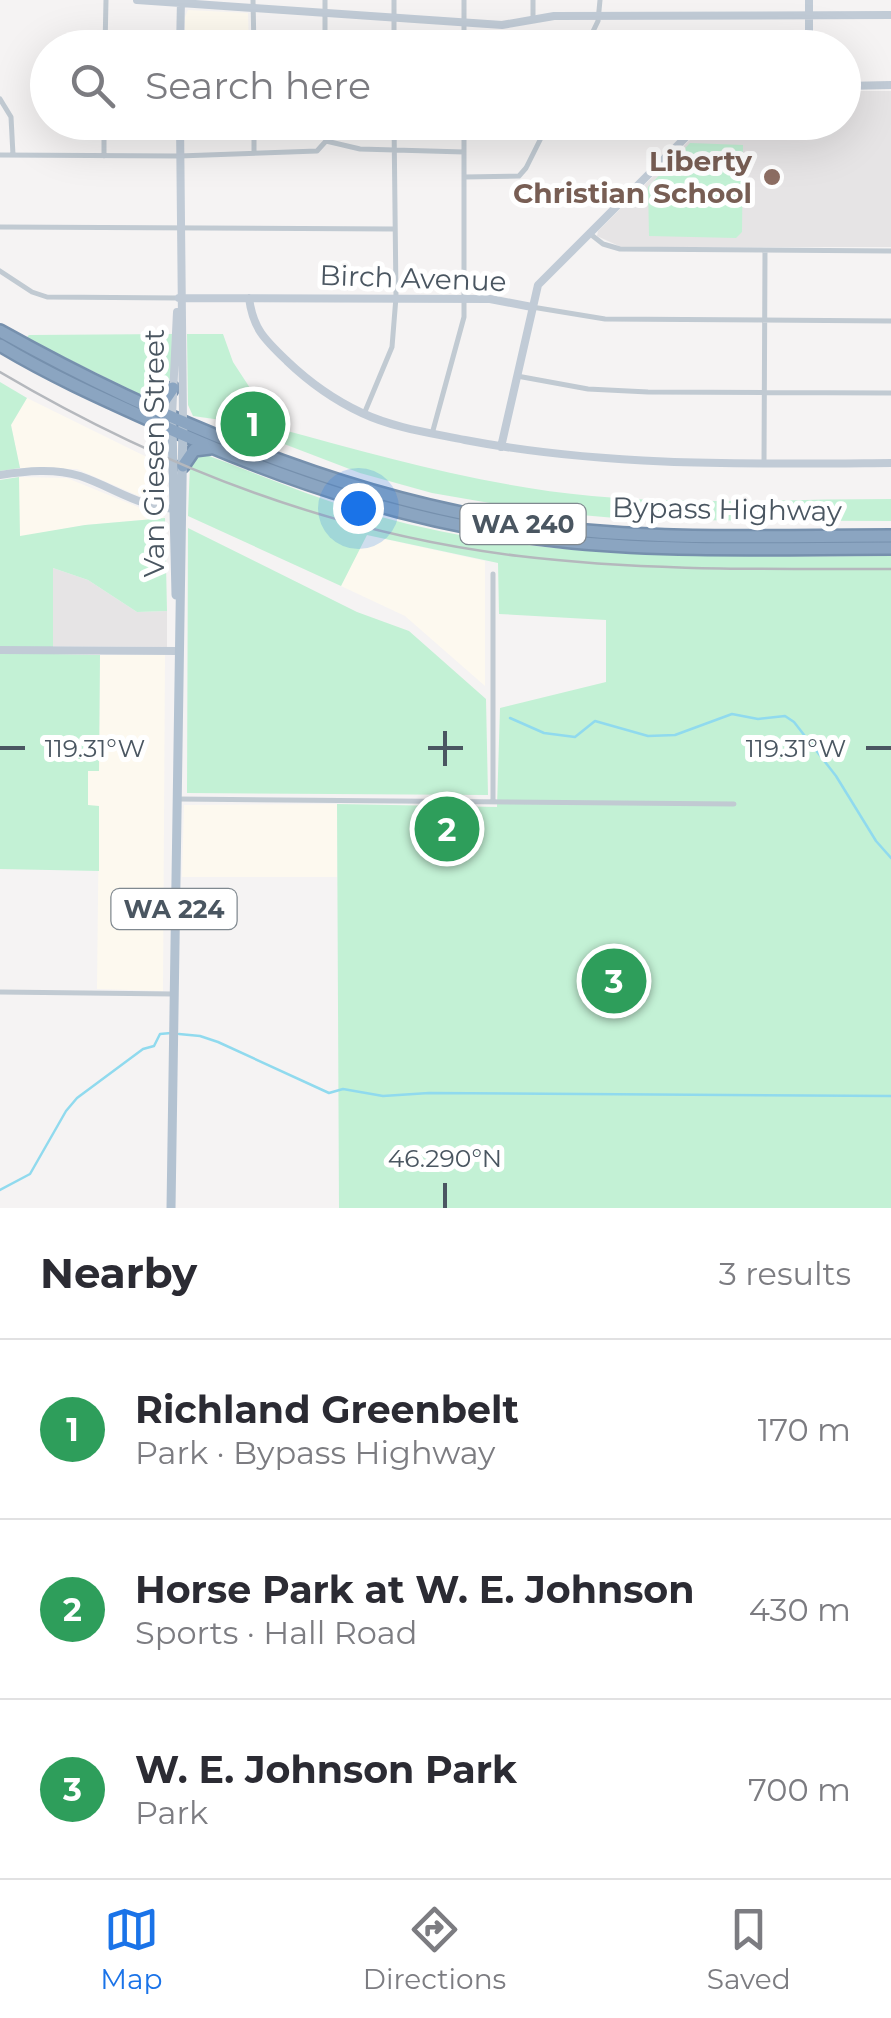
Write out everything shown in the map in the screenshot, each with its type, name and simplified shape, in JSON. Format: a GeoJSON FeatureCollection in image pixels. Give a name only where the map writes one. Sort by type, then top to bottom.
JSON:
{"type":"FeatureCollection","features":[{"type":"Feature","properties":{"kind":"highway","name":"Bypass Highway"},"geometry":{"type":"LineString","coordinates":[[0,331],[178,418],[360,488],[432,508],[511,522],[644,535],[891,536]]}},
{"type":"Feature","properties":{"kind":"highway","name":"Bypass Highway"},"geometry":{"type":"LineString","coordinates":[[0,345],[60,378],[216,449],[357,500],[420,518],[570,542],[656,548],[891,548]]}},
{"type":"Feature","properties":{"kind":"highway"},"geometry":{"type":"LineString","coordinates":[[146,404],[162,402],[174,388]]}},
{"type":"Feature","properties":{"kind":"highway"},"geometry":{"type":"LineString","coordinates":[[183,466],[194,450],[216,449]]}},
{"type":"Feature","properties":{"kind":"main road","name":"Van Giesen Street"},"geometry":{"type":"LineString","coordinates":[[170,1208],[178,418]]}},
{"type":"Feature","properties":{"kind":"main road","name":"Van Giesen Street"},"geometry":{"type":"LineString","coordinates":[[178,432],[183,466],[178,509]]}},
{"type":"Feature","properties":{"kind":"street"},"geometry":{"type":"LineString","coordinates":[[106,0],[106,30]]}},
{"type":"Feature","properties":{"kind":"street"},"geometry":{"type":"LineString","coordinates":[[136,0],[254,4],[325,13],[502,24],[554,16],[891,15]]}},
{"type":"Feature","properties":{"kind":"street"},"geometry":{"type":"LineString","coordinates":[[325,0],[325,30]]}},
{"type":"Feature","properties":{"kind":"street"},"geometry":{"type":"LineString","coordinates":[[394,0],[394,30]]}},
{"type":"Feature","properties":{"kind":"street"},"geometry":{"type":"LineString","coordinates":[[464,0],[464,30]]}},
{"type":"Feature","properties":{"kind":"street"},"geometry":{"type":"LineString","coordinates":[[533,0],[533,20]]}},
{"type":"Feature","properties":{"kind":"street"},"geometry":{"type":"LineString","coordinates":[[593,30],[600,16],[600,0]]}},
{"type":"Feature","properties":{"kind":"street"},"geometry":{"type":"LineString","coordinates":[[809,0],[809,30]]}},
{"type":"Feature","properties":{"kind":"street"},"geometry":{"type":"LineString","coordinates":[[180,30],[181,2]]}},
{"type":"Feature","properties":{"kind":"street"},"geometry":{"type":"LineString","coordinates":[[254,4],[254,30]]}},
{"type":"Feature","properties":{"kind":"street"},"geometry":{"type":"LineString","coordinates":[[861,86],[891,85]]}},
{"type":"Feature","properties":{"kind":"street"},"geometry":{"type":"LineString","coordinates":[[0,98],[11,117],[12,155]]}},
{"type":"Feature","properties":{"kind":"street"},"geometry":{"type":"LineString","coordinates":[[104,140],[104,156]]}},
{"type":"Feature","properties":{"kind":"street","name":"Van Giesen Street"},"geometry":{"type":"LineString","coordinates":[[178,418],[179,140]]}},
{"type":"Feature","properties":{"kind":"street"},"geometry":{"type":"LineString","coordinates":[[254,140],[254,154]]}},
{"type":"Feature","properties":{"kind":"street"},"geometry":{"type":"LineString","coordinates":[[364,414],[392,346],[396,298],[394,140]]}},
{"type":"Feature","properties":{"kind":"street"},"geometry":{"type":"LineString","coordinates":[[432,434],[464,317],[464,140]]}},
{"type":"Feature","properties":{"kind":"street"},"geometry":{"type":"LineString","coordinates":[[464,177],[519,176],[540,140]]}},
{"type":"Feature","properties":{"kind":"street"},"geometry":{"type":"LineString","coordinates":[[501,447],[540,282],[683,140]]}},
{"type":"Feature","properties":{"kind":"street"},"geometry":{"type":"LineString","coordinates":[[0,155],[254,154],[317,151],[326,141],[360,150],[464,152]]}},
{"type":"Feature","properties":{"kind":"street"},"geometry":{"type":"LineString","coordinates":[[0,227],[394,229]]}},
{"type":"Feature","properties":{"kind":"street"},"geometry":{"type":"LineString","coordinates":[[588,233],[620,250],[891,251]]}},
{"type":"Feature","properties":{"kind":"street"},"geometry":{"type":"LineString","coordinates":[[764,464],[765,252]]}},
{"type":"Feature","properties":{"kind":"street","name":"Birch Avenue"},"geometry":{"type":"LineString","coordinates":[[0,271],[47,298],[465,298],[494,299],[605,318],[891,321]]}},
{"type":"Feature","properties":{"kind":"street","name":"Van Giesen Street"},"geometry":{"type":"LineString","coordinates":[[178,418],[174,388],[179,298]]}},
{"type":"Feature","properties":{"kind":"street"},"geometry":{"type":"LineString","coordinates":[[249,298],[252,320],[274,349],[310,381],[364,414],[432,434],[501,447],[606,459],[891,463]]}},
{"type":"Feature","properties":{"kind":"street"},"geometry":{"type":"LineString","coordinates":[[518,376],[603,390],[891,393]]}},
{"type":"Feature","properties":{"kind":"street"},"geometry":{"type":"LineString","coordinates":[[0,476],[42,471],[68,473],[148,506],[178,509]]}},
{"type":"Feature","properties":{"kind":"street"},"geometry":{"type":"LineString","coordinates":[[493,574],[493,802]]}},
{"type":"Feature","properties":{"kind":"street"},"geometry":{"type":"LineString","coordinates":[[0,650],[178,651]]}},
{"type":"Feature","properties":{"kind":"street"},"geometry":{"type":"LineString","coordinates":[[176,800],[734,804]]}},
{"type":"Feature","properties":{"kind":"street"},"geometry":{"type":"LineString","coordinates":[[0,992],[173,994]]}},
{"type":"Feature","properties":{"kind":"shaded area"},"geometry":{"type":"Polygon","coordinates":[[[188,10],[248,13],[248,30],[185,30],[188,10]]]}},
{"type":"Feature","properties":{"kind":"shaded area","name":"Liberty Christian School"},"geometry":{"type":"Polygon","coordinates":[[[861,91],[891,91],[891,247],[621,247],[597,236],[690,140],[861,140],[861,91]]]}},
{"type":"Feature","properties":{"kind":"shaded area"},"geometry":{"type":"Polygon","coordinates":[[[27,398],[167,467],[166,502],[146,499],[77,469],[20,468],[11,425],[27,398]]]}},
{"type":"Feature","properties":{"kind":"shaded area"},"geometry":{"type":"Polygon","coordinates":[[[19,477],[67,478],[165,518],[85,525],[19,537],[19,477]]]}},
{"type":"Feature","properties":{"kind":"shaded area"},"geometry":{"type":"Polygon","coordinates":[[[366,535],[485,561],[485,686],[405,616],[341,586],[366,535]]]}},
{"type":"Feature","properties":{"kind":"shaded area"},"geometry":{"type":"Polygon","coordinates":[[[53,568],[88,580],[137,612],[167,611],[167,647],[53,646],[53,568]]]}},
{"type":"Feature","properties":{"kind":"shaded area"},"geometry":{"type":"Polygon","coordinates":[[[100,655],[165,655],[163,991],[97,989],[99,807],[88,806],[88,771],[99,770],[100,655]]]}},
{"type":"Feature","properties":{"kind":"shaded area"},"geometry":{"type":"Polygon","coordinates":[[[337,804],[337,877],[182,877],[184,805],[337,804]]]}},
{"type":"Feature","properties":{"kind":"green space"},"geometry":{"type":"Polygon","coordinates":[[[690,143],[743,145],[742,232],[736,238],[649,236],[648,187],[690,143]]]}},
{"type":"Feature","properties":{"kind":"green space"},"geometry":{"type":"Polygon","coordinates":[[[172,334],[169,383],[151,400],[26,338],[29,335],[172,334]]]}},
{"type":"Feature","properties":{"kind":"green space"},"geometry":{"type":"Polygon","coordinates":[[[187,334],[223,334],[233,362],[276,428],[354,449],[472,477],[592,496],[704,501],[891,499],[891,521],[638,520],[536,511],[432,493],[360,473],[221,420],[193,416],[188,405],[187,334]]]}},
{"type":"Feature","properties":{"kind":"green space"},"geometry":{"type":"Polygon","coordinates":[[[0,382],[27,398],[11,425],[20,468],[0,471],[0,382]]]}},
{"type":"Feature","properties":{"kind":"green space"},"geometry":{"type":"Polygon","coordinates":[[[201,453],[352,509],[437,531],[501,542],[631,554],[891,556],[891,1208],[339,1208],[337,804],[497,807],[500,708],[606,682],[606,620],[499,614],[498,563],[367,535],[341,586],[188,516],[190,464],[192,457],[201,453]]]}},
{"type":"Feature","properties":{"kind":"green space"},"geometry":{"type":"Polygon","coordinates":[[[19,477],[20,536],[165,518],[167,611],[137,612],[88,580],[53,568],[53,654],[100,655],[99,771],[88,771],[88,805],[99,806],[99,871],[0,869],[0,480],[19,477]]]}},
{"type":"Feature","properties":{"kind":"green space"},"geometry":{"type":"Polygon","coordinates":[[[188,528],[357,612],[409,631],[486,699],[488,795],[187,793],[188,528]]]}},
{"type":"Feature","properties":{"kind":"waterway"},"geometry":{"type":"LineString","coordinates":[[510,718],[544,733],[575,737],[595,721],[648,736],[675,735],[732,714],[758,719],[785,716],[836,776],[891,858]]}},
{"type":"Feature","properties":{"kind":"waterway"},"geometry":{"type":"LineString","coordinates":[[0,1190],[30,1174],[77,1098],[143,1049],[154,1046],[160,1034],[171,1033]]}},
{"type":"Feature","properties":{"kind":"waterway"},"geometry":{"type":"LineString","coordinates":[[179,1034],[218,1042],[329,1093],[343,1089],[383,1096],[891,1096]]}},
{"type":"Feature","properties":{"kind":"railway"},"geometry":{"type":"LineString","coordinates":[[0,372],[122,437],[250,491],[316,513],[450,546],[612,564],[891,569]]}},
{"type":"Feature","properties":{"kind":"place","name":"Liberty Christian School"},"geometry":{"type":"Point","coordinates":[772,177]}},
{"type":"Feature","properties":{"kind":"place","name":"Richland Greenbelt"},"geometry":{"type":"Point","coordinates":[253,424]}},
{"type":"Feature","properties":{"kind":"place","name":"Horse Park at W. E. Johnson"},"geometry":{"type":"Point","coordinates":[447,829]}},
{"type":"Feature","properties":{"kind":"place","name":"W. E. Johnson Park"},"geometry":{"type":"Point","coordinates":[614,981]}}]}
